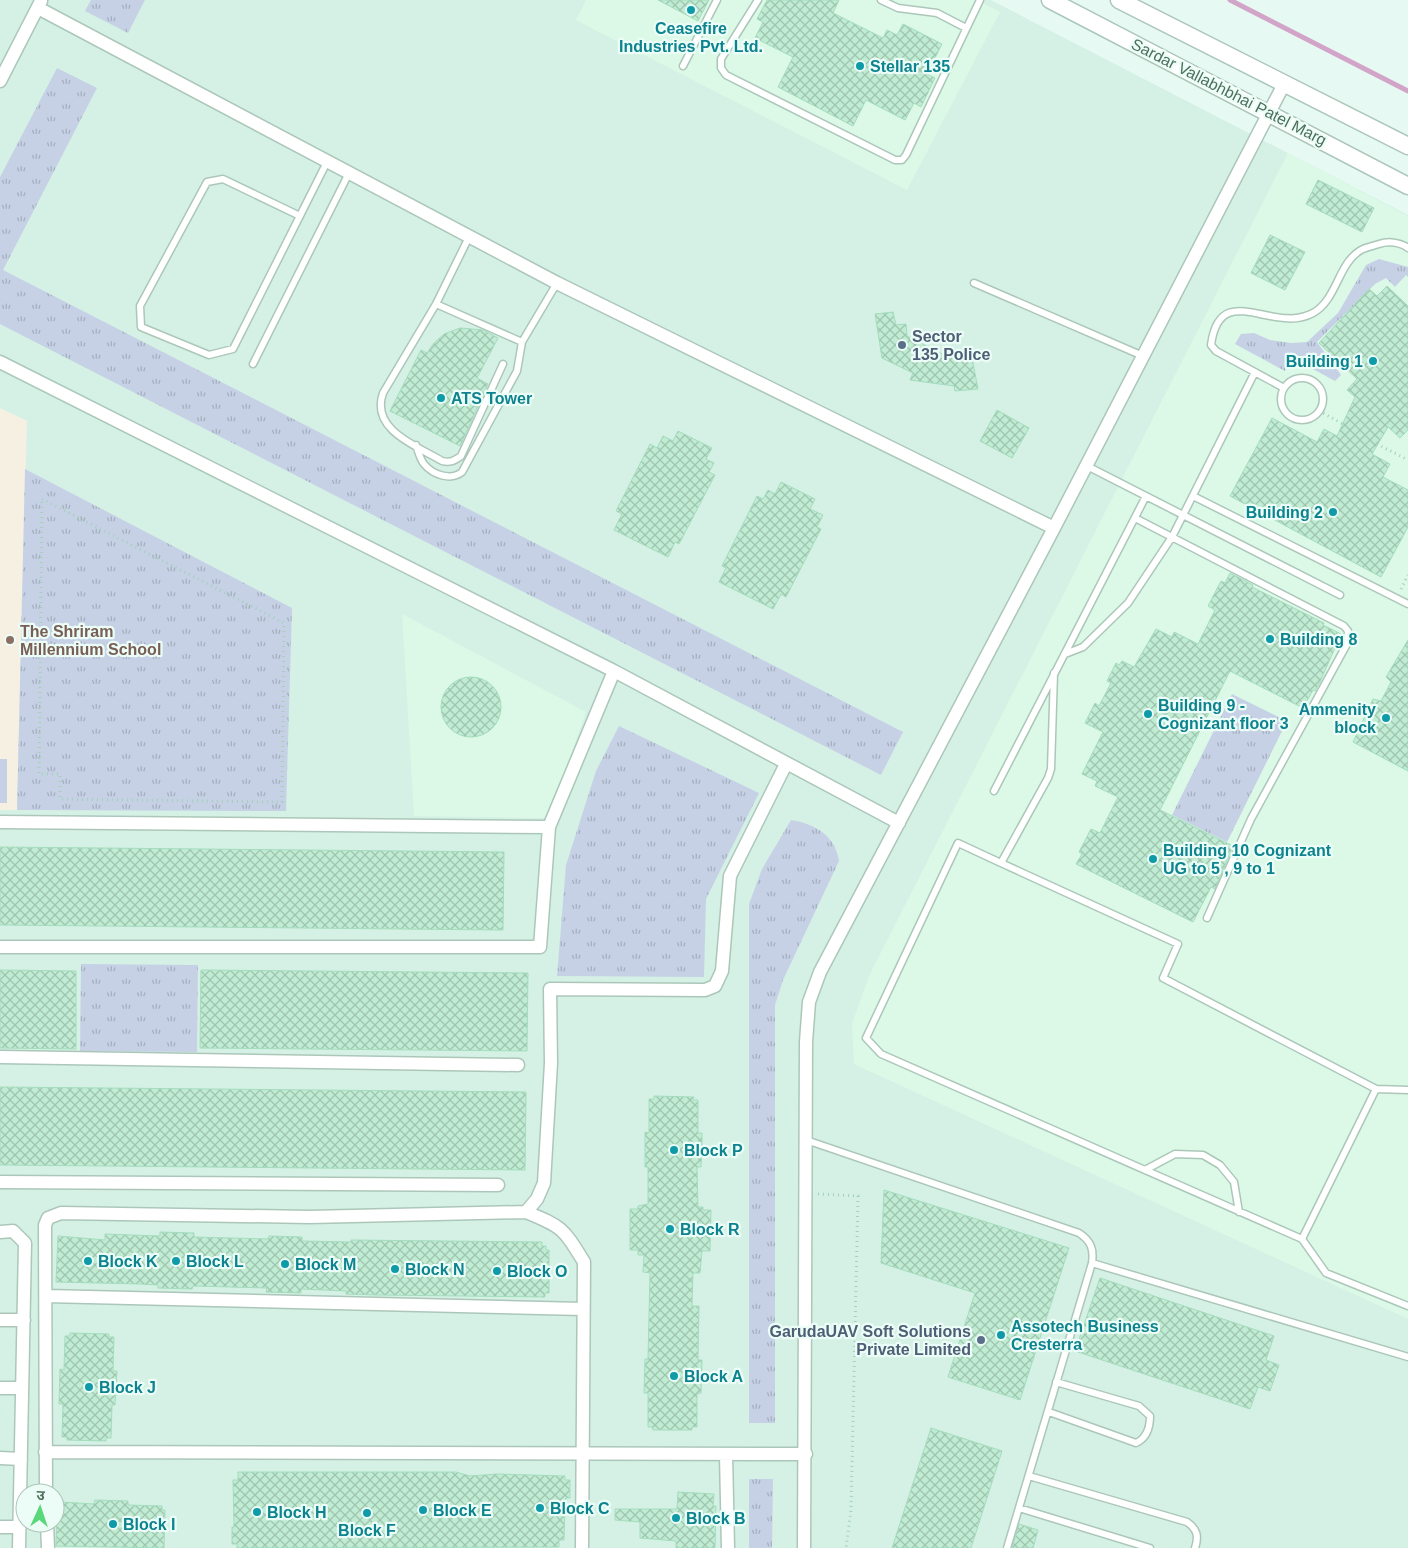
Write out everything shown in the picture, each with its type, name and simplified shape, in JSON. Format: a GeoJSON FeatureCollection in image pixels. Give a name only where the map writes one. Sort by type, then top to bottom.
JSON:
{"type":"FeatureCollection","features":[{"type":"Feature","properties":{"kind":"street","name":"Sardar Vallabhbhai Patel Marg"},"geometry":{"type":"LineString","coordinates":[[1050,0],[1269,112],[1408,186]]}},
{"type":"Feature","properties":{"kind":"street","name":"Sardar Vallabhbhai Patel Marg"},"geometry":{"type":"LineString","coordinates":[[1119,0],[1408,146]]}},
{"type":"Feature","properties":{"kind":"street"},"geometry":{"type":"LineString","coordinates":[[0,82],[40,4],[327,162],[557,283],[1054,528]]}},
{"type":"Feature","properties":{"kind":"street"},"geometry":{"type":"LineString","coordinates":[[804,1548],[806,1454],[806,1042],[809,1002],[820,972],[1087,466],[1284,84]]}},
{"type":"Feature","properties":{"kind":"street"},"geometry":{"type":"LineString","coordinates":[[0,362],[614,671],[786,764],[899,822]]}},
{"type":"Feature","properties":{"kind":"street"},"geometry":{"type":"LineString","coordinates":[[0,947],[540,947],[549,827],[614,671]]}},
{"type":"Feature","properties":{"kind":"street"},"geometry":{"type":"LineString","coordinates":[[526,1212],[537,1198],[544,1183],[551,1063],[550,989],[705,990],[715,986],[722,971],[730,876],[786,764]]}},
{"type":"Feature","properties":{"kind":"street"},"geometry":{"type":"LineString","coordinates":[[0,822],[549,827]]}},
{"type":"Feature","properties":{"kind":"street"},"geometry":{"type":"LineString","coordinates":[[0,1057],[518,1065]]}},
{"type":"Feature","properties":{"kind":"street"},"geometry":{"type":"LineString","coordinates":[[0,1182],[498,1185]]}},
{"type":"Feature","properties":{"kind":"street"},"geometry":{"type":"LineString","coordinates":[[46,1483],[45,1225],[48,1218],[61,1212],[310,1217],[526,1212],[556,1224],[567,1234],[584,1262],[585,1453],[582,1548]]}},
{"type":"Feature","properties":{"kind":"street"},"geometry":{"type":"LineString","coordinates":[[0,1232],[13,1231],[25,1243],[21,1483]]}},
{"type":"Feature","properties":{"kind":"street"},"geometry":{"type":"LineString","coordinates":[[46,1296],[583,1309]]}},
{"type":"Feature","properties":{"kind":"street"},"geometry":{"type":"LineString","coordinates":[[0,1320],[24,1320]]}},
{"type":"Feature","properties":{"kind":"street"},"geometry":{"type":"LineString","coordinates":[[0,1388],[22,1388]]}},
{"type":"Feature","properties":{"kind":"street"},"geometry":{"type":"LineString","coordinates":[[45,1452],[806,1454]]}},
{"type":"Feature","properties":{"kind":"street"},"geometry":{"type":"LineString","coordinates":[[726,1454],[728,1548]]}},
{"type":"Feature","properties":{"kind":"street"},"geometry":{"type":"LineString","coordinates":[[0,1458],[21,1459]]}},
{"type":"Feature","properties":{"kind":"street"},"geometry":{"type":"LineString","coordinates":[[0,1527],[15,1527]]}},
{"type":"Feature","properties":{"kind":"street"},"geometry":{"type":"LineString","coordinates":[[19,1548],[20,1533]]}},
{"type":"Feature","properties":{"kind":"street"},"geometry":{"type":"LineString","coordinates":[[48,1533],[48,1548]]}},
{"type":"Feature","properties":{"kind":"lane"},"geometry":{"type":"LineString","coordinates":[[683,66],[717,0]]}},
{"type":"Feature","properties":{"kind":"lane"},"geometry":{"type":"LineString","coordinates":[[758,0],[721,59],[721,68],[726,75],[895,160],[902,160],[906,155],[980,0]]}},
{"type":"Feature","properties":{"kind":"lane"},"geometry":{"type":"LineString","coordinates":[[881,0],[898,8],[937,13],[966,28]]}},
{"type":"Feature","properties":{"kind":"lane"},"geometry":{"type":"LineString","coordinates":[[300,216],[223,179],[207,182],[140,306],[141,327],[209,355],[233,349],[300,216],[327,162]]}},
{"type":"Feature","properties":{"kind":"lane"},"geometry":{"type":"LineString","coordinates":[[253,364],[349,173]]}},
{"type":"Feature","properties":{"kind":"lane"},"geometry":{"type":"LineString","coordinates":[[469,237],[436,304],[383,393],[380,402],[380,413],[396,436],[449,462],[460,456],[503,364]]}},
{"type":"Feature","properties":{"kind":"lane"},"geometry":{"type":"LineString","coordinates":[[1284,388],[1216,351],[1211,345],[1212,336],[1222,317],[1230,312],[1239,310],[1282,320],[1300,318],[1320,309],[1353,257],[1361,250],[1383,242],[1396,242],[1408,248]]}},
{"type":"Feature","properties":{"kind":"lane"},"geometry":{"type":"LineString","coordinates":[[416,445],[424,464],[446,478],[456,477],[462,472],[518,371],[522,342],[557,283]]}},
{"type":"Feature","properties":{"kind":"lane"},"geometry":{"type":"LineString","coordinates":[[974,283],[1143,356]]}},
{"type":"Feature","properties":{"kind":"lane"},"geometry":{"type":"LineString","coordinates":[[436,304],[522,342]]}},
{"type":"Feature","properties":{"kind":"lane"},"geometry":{"type":"LineString","coordinates":[[1065,654],[1083,647],[1128,603],[1172,537],[1255,372]]}},
{"type":"Feature","properties":{"kind":"lane"},"geometry":{"type":"LineString","coordinates":[[1296,379],[1312,380],[1322,393],[1323,401],[1319,411],[1308,419],[1292,417],[1282,404],[1284,388],[1296,379]]}},
{"type":"Feature","properties":{"kind":"lane"},"geometry":{"type":"LineString","coordinates":[[1087,466],[1340,596]]}},
{"type":"Feature","properties":{"kind":"lane"},"geometry":{"type":"LineString","coordinates":[[994,791],[1146,496]]}},
{"type":"Feature","properties":{"kind":"lane"},"geometry":{"type":"LineString","coordinates":[[1193,496],[1408,604]]}},
{"type":"Feature","properties":{"kind":"lane"},"geometry":{"type":"LineString","coordinates":[[1135,518],[1344,626],[1349,636],[1342,653],[1251,819],[1207,918]]}},
{"type":"Feature","properties":{"kind":"lane"},"geometry":{"type":"LineString","coordinates":[[1001,862],[1048,778],[1052,758],[1054,673]]}},
{"type":"Feature","properties":{"kind":"lane"},"geometry":{"type":"LineString","coordinates":[[1408,1090],[1376,1089],[1162,978],[1178,944],[958,842],[866,1038],[881,1054],[1302,1239],[1326,1273],[1408,1306]]}},
{"type":"Feature","properties":{"kind":"lane"},"geometry":{"type":"LineString","coordinates":[[1302,1239],[1376,1089]]}},
{"type":"Feature","properties":{"kind":"lane"},"geometry":{"type":"LineString","coordinates":[[806,1140],[1079,1233],[1087,1238],[1091,1245],[1094,1252],[1092,1263],[1007,1548]]}},
{"type":"Feature","properties":{"kind":"lane"},"geometry":{"type":"LineString","coordinates":[[1145,1170],[1175,1154],[1203,1155],[1220,1165],[1234,1182],[1239,1212]]}},
{"type":"Feature","properties":{"kind":"lane"},"geometry":{"type":"LineString","coordinates":[[1092,1263],[1408,1357]]}},
{"type":"Feature","properties":{"kind":"lane"},"geometry":{"type":"LineString","coordinates":[[1049,1412],[1136,1443],[1142,1440],[1150,1425],[1150,1416],[1139,1406],[1056,1382]]}},
{"type":"Feature","properties":{"kind":"lane"},"geometry":{"type":"LineString","coordinates":[[1028,1476],[1187,1522],[1194,1527],[1197,1533],[1195,1548]]}},
{"type":"Feature","properties":{"kind":"lane"},"geometry":{"type":"LineString","coordinates":[[1019,1508],[1150,1548]]}},
{"type":"Feature","properties":{"kind":"path"},"geometry":{"type":"LineString","coordinates":[[1319,411],[1343,424]]}},
{"type":"Feature","properties":{"kind":"path"},"geometry":{"type":"LineString","coordinates":[[1377,444],[1408,460]]}},
{"type":"Feature","properties":{"kind":"path"},"geometry":{"type":"LineString","coordinates":[[42,499],[284,623],[282,802],[60,799],[60,774],[39,774],[42,499]]}},
{"type":"Feature","properties":{"kind":"path"},"geometry":{"type":"LineString","coordinates":[[806,1193],[858,1196],[851,1510],[846,1548]]}},
{"type":"Feature","properties":{"kind":"shaded area"},"geometry":{"type":"Polygon","coordinates":[[[0,0],[991,0],[1408,215],[1408,1548],[0,1548],[0,0]]]}},
{"type":"Feature","properties":{"kind":"shaded area"},"geometry":{"type":"Polygon","coordinates":[[[586,0],[977,0],[1000,12],[907,190],[576,20],[586,0]]]}},
{"type":"Feature","properties":{"kind":"shaded area"},"geometry":{"type":"Polygon","coordinates":[[[1288,153],[1408,216],[1408,1319],[854,1064],[852,1024],[869,976],[1288,153]]]}},
{"type":"Feature","properties":{"kind":"shaded area","name":"The Shriram Millennium School"},"geometry":{"type":"Polygon","coordinates":[[[0,408],[27,421],[17,810],[0,810],[0,408]]]}},
{"type":"Feature","properties":{"kind":"shaded area"},"geometry":{"type":"Polygon","coordinates":[[[402,614],[586,712],[549,818],[414,816],[402,614]]]}},
{"type":"Feature","properties":{"kind":"green space"},"geometry":{"type":"Polygon","coordinates":[[[91,0],[145,0],[128,33],[85,11],[91,0]]]}},
{"type":"Feature","properties":{"kind":"green space"},"geometry":{"type":"Polygon","coordinates":[[[57,68],[97,88],[3,270],[903,732],[881,775],[0,324],[0,177],[57,68]]]}},
{"type":"Feature","properties":{"kind":"green space"},"geometry":{"type":"Polygon","coordinates":[[[1379,259],[1408,267],[1408,277],[1406,275],[1395,287],[1386,278],[1375,284],[1317,342],[1341,375],[1335,381],[1291,357],[1285,371],[1235,344],[1241,334],[1254,333],[1270,340],[1291,343],[1307,342],[1338,313],[1366,265],[1379,259]]]}},
{"type":"Feature","properties":{"kind":"green space"},"geometry":{"type":"Polygon","coordinates":[[[25,469],[292,608],[286,811],[17,810],[25,469]]]}},
{"type":"Feature","properties":{"kind":"green space"},"geometry":{"type":"Polygon","coordinates":[[[1232,694],[1287,721],[1227,842],[1172,815],[1232,694]]]}},
{"type":"Feature","properties":{"kind":"green space"},"geometry":{"type":"Polygon","coordinates":[[[619,726],[759,793],[706,899],[704,977],[557,976],[566,865],[596,771],[619,726]]]}},
{"type":"Feature","properties":{"kind":"green space"},"geometry":{"type":"Polygon","coordinates":[[[0,759],[7,759],[7,803],[0,803],[0,759]]]}},
{"type":"Feature","properties":{"kind":"green space"},"geometry":{"type":"Polygon","coordinates":[[[791,820],[808,824],[822,832],[833,844],[839,861],[783,980],[775,1005],[775,1423],[749,1423],[749,904],[762,869],[791,820]]]}},
{"type":"Feature","properties":{"kind":"green space"},"geometry":{"type":"Polygon","coordinates":[[[81,964],[198,965],[197,1052],[80,1051],[81,964]]]}},
{"type":"Feature","properties":{"kind":"green space"},"geometry":{"type":"Polygon","coordinates":[[[749,1479],[773,1479],[772,1548],[749,1548],[749,1479]]]}},
{"type":"Feature","properties":{"kind":"building","name":"Ceasefire Industries Pvt. Ltd."},"geometry":{"type":"Polygon","coordinates":[[[658,0],[709,0],[698,21],[658,0]]]}},
{"type":"Feature","properties":{"kind":"building","name":"Stellar 135"},"geometry":{"type":"Polygon","coordinates":[[[767,0],[839,0],[833,13],[883,38],[887,30],[897,35],[903,24],[942,44],[927,74],[935,78],[921,107],[914,103],[905,120],[866,100],[853,126],[778,87],[793,57],[755,38],[763,22],[757,19],[767,0]]]}},
{"type":"Feature","properties":{"kind":"building"},"geometry":{"type":"Polygon","coordinates":[[[1318,180],[1374,208],[1362,232],[1306,204],[1318,180]]]}},
{"type":"Feature","properties":{"kind":"building"},"geometry":{"type":"Polygon","coordinates":[[[1270,235],[1305,252],[1285,290],[1251,273],[1270,235]]]}},
{"type":"Feature","properties":{"kind":"building","name":"Building 2"},"geometry":{"type":"Polygon","coordinates":[[[1387,286],[1408,306],[1408,430],[1400,438],[1388,427],[1372,454],[1390,464],[1383,477],[1408,490],[1408,527],[1381,577],[1230,496],[1272,418],[1317,442],[1324,429],[1337,436],[1355,397],[1347,390],[1357,379],[1319,343],[1369,289],[1377,296],[1387,286]]]}},
{"type":"Feature","properties":{"kind":"building","name":"Sector 135 Police"},"geometry":{"type":"Polygon","coordinates":[[[893,312],[896,325],[906,324],[907,336],[950,358],[971,353],[978,389],[955,391],[954,386],[910,380],[913,373],[882,358],[875,314],[893,312]]]}},
{"type":"Feature","properties":{"kind":"building","name":"ATS Tower"},"geometry":{"type":"Polygon","coordinates":[[[460,328],[483,330],[498,338],[477,378],[488,384],[460,446],[390,411],[421,350],[427,353],[444,334],[460,328]]]}},
{"type":"Feature","properties":{"kind":"building"},"geometry":{"type":"Polygon","coordinates":[[[997,410],[1029,428],[1012,458],[980,441],[997,410]]]}},
{"type":"Feature","properties":{"kind":"building"},"geometry":{"type":"Polygon","coordinates":[[[678,431],[712,448],[706,459],[714,463],[709,472],[715,475],[679,544],[675,542],[668,557],[614,530],[622,514],[616,511],[650,444],[657,448],[663,436],[673,441],[678,431]]]}},
{"type":"Feature","properties":{"kind":"building"},"geometry":{"type":"Polygon","coordinates":[[[781,482],[815,499],[810,509],[823,515],[817,527],[821,529],[786,597],[781,594],[773,609],[719,582],[726,568],[722,566],[757,496],[763,499],[768,490],[775,494],[781,482]]]}},
{"type":"Feature","properties":{"kind":"building"},"geometry":{"type":"Polygon","coordinates":[[[1230,573],[1253,585],[1252,587],[1324,623],[1323,625],[1341,634],[1320,682],[1303,708],[1230,671],[1160,810],[1233,846],[1215,889],[1211,887],[1193,922],[1076,864],[1082,854],[1079,852],[1091,829],[1100,833],[1118,797],[1095,786],[1097,781],[1082,774],[1103,732],[1085,723],[1095,703],[1099,706],[1111,683],[1107,681],[1116,663],[1119,665],[1122,661],[1134,667],[1156,629],[1172,637],[1174,632],[1198,644],[1215,610],[1208,606],[1221,581],[1225,583],[1230,573]]]}},
{"type":"Feature","properties":{"kind":"building","name":"Ammenity block"},"geometry":{"type":"Polygon","coordinates":[[[1408,640],[1408,771],[1353,742],[1373,699],[1381,701],[1391,682],[1386,677],[1408,640]]]}},
{"type":"Feature","properties":{"kind":"building"},"geometry":{"type":"Polygon","coordinates":[[[465,677],[477,677],[488,682],[496,690],[501,701],[499,719],[488,732],[477,737],[465,737],[454,732],[446,724],[441,713],[441,701],[446,690],[454,682],[465,677]]]}},
{"type":"Feature","properties":{"kind":"building"},"geometry":{"type":"Polygon","coordinates":[[[0,847],[504,852],[503,930],[0,925],[0,847]]]}},
{"type":"Feature","properties":{"kind":"building"},"geometry":{"type":"Polygon","coordinates":[[[0,970],[76,971],[76,1049],[0,1048],[0,970]]]}},
{"type":"Feature","properties":{"kind":"building"},"geometry":{"type":"Polygon","coordinates":[[[201,970],[528,973],[527,1051],[200,1048],[201,970]]]}},
{"type":"Feature","properties":{"kind":"building"},"geometry":{"type":"Polygon","coordinates":[[[0,1087],[526,1092],[525,1170],[0,1165],[0,1087]]]}},
{"type":"Feature","properties":{"kind":"building"},"geometry":{"type":"Polygon","coordinates":[[[654,1096],[694,1097],[693,1100],[698,1100],[698,1133],[702,1133],[702,1144],[701,1167],[697,1167],[698,1207],[703,1207],[703,1210],[711,1210],[710,1251],[702,1251],[700,1273],[693,1273],[692,1306],[699,1306],[698,1360],[702,1360],[701,1393],[697,1394],[697,1427],[692,1427],[692,1430],[653,1430],[652,1427],[648,1427],[648,1393],[644,1393],[645,1359],[648,1359],[650,1273],[643,1272],[644,1255],[638,1255],[638,1250],[630,1250],[630,1209],[638,1209],[638,1206],[648,1204],[648,1167],[645,1167],[645,1132],[649,1133],[649,1099],[654,1099],[654,1096]]]}},
{"type":"Feature","properties":{"kind":"building","name":"Assotech Business Cresterra"},"geometry":{"type":"Polygon","coordinates":[[[884,1190],[1069,1248],[1020,1400],[948,1377],[975,1293],[881,1263],[884,1190]]]}},
{"type":"Feature","properties":{"kind":"building"},"geometry":{"type":"Polygon","coordinates":[[[160,1232],[194,1233],[194,1237],[268,1239],[269,1236],[302,1237],[302,1241],[542,1242],[542,1246],[546,1246],[546,1250],[549,1250],[549,1293],[545,1293],[545,1297],[378,1295],[346,1294],[346,1291],[301,1289],[301,1293],[266,1292],[267,1288],[193,1286],[192,1289],[158,1288],[158,1285],[140,1284],[56,1282],[58,1236],[105,1240],[105,1234],[160,1236],[160,1232]]]}},
{"type":"Feature","properties":{"kind":"building"},"geometry":{"type":"Polygon","coordinates":[[[1100,1278],[1274,1336],[1266,1360],[1279,1365],[1270,1391],[1258,1387],[1250,1409],[1075,1351],[1100,1278]]]}},
{"type":"Feature","properties":{"kind":"building","name":"Block J"},"geometry":{"type":"Polygon","coordinates":[[[70,1333],[109,1334],[109,1337],[114,1337],[113,1371],[117,1371],[115,1405],[112,1405],[111,1438],[106,1438],[106,1441],[67,1440],[67,1437],[62,1437],[63,1404],[59,1404],[60,1369],[64,1370],[65,1336],[70,1336],[70,1333]]]}},
{"type":"Feature","properties":{"kind":"building"},"geometry":{"type":"Polygon","coordinates":[[[931,1428],[1002,1451],[971,1548],[892,1548],[931,1428]]]}},
{"type":"Feature","properties":{"kind":"building"},"geometry":{"type":"Polygon","coordinates":[[[238,1472],[456,1472],[470,1476],[497,1474],[565,1476],[565,1480],[570,1480],[570,1498],[566,1498],[565,1503],[564,1540],[559,1540],[559,1547],[237,1548],[237,1544],[232,1544],[232,1527],[234,1527],[233,1480],[238,1480],[238,1472]]]}},
{"type":"Feature","properties":{"kind":"building","name":"Block B"},"geometry":{"type":"Polygon","coordinates":[[[678,1492],[714,1494],[713,1506],[716,1506],[715,1548],[676,1548],[676,1541],[640,1538],[640,1522],[615,1520],[615,1509],[677,1509],[678,1492]]]}},
{"type":"Feature","properties":{"kind":"building","name":"Block I"},"geometry":{"type":"Polygon","coordinates":[[[95,1500],[128,1501],[128,1505],[162,1506],[162,1510],[165,1510],[164,1548],[56,1546],[56,1533],[65,1533],[65,1502],[94,1504],[95,1500]]]}},
{"type":"Feature","properties":{"kind":"building"},"geometry":{"type":"Polygon","coordinates":[[[1019,1524],[1038,1530],[1033,1548],[1012,1548],[1019,1524]]]}},
{"type":"Feature","properties":{"kind":"waterway"},"geometry":{"type":"LineString","coordinates":[[1230,0],[1408,91]]}},
{"type":"Feature","properties":{"kind":"place","name":"Ceasefire Industries Pvt. Ltd."},"geometry":{"type":"Point","coordinates":[691,10]}},
{"type":"Feature","properties":{"kind":"place","name":"Stellar 135"},"geometry":{"type":"Point","coordinates":[860,66]}},
{"type":"Feature","properties":{"kind":"place","name":"Sector 135 Police"},"geometry":{"type":"Point","coordinates":[902,345]}},
{"type":"Feature","properties":{"kind":"place","name":"Building 1"},"geometry":{"type":"Point","coordinates":[1373,361]}},
{"type":"Feature","properties":{"kind":"place","name":"ATS Tower"},"geometry":{"type":"Point","coordinates":[441,398]}},
{"type":"Feature","properties":{"kind":"place","name":"Building 2"},"geometry":{"type":"Point","coordinates":[1333,512]}},
{"type":"Feature","properties":{"kind":"place","name":"Building 8"},"geometry":{"type":"Point","coordinates":[1270,639]}},
{"type":"Feature","properties":{"kind":"place","name":"The Shriram Millennium School"},"geometry":{"type":"Point","coordinates":[10,640]}},
{"type":"Feature","properties":{"kind":"place","name":"Building 9 - Cognizant floor 3"},"geometry":{"type":"Point","coordinates":[1148,714]}},
{"type":"Feature","properties":{"kind":"place","name":"Ammenity block"},"geometry":{"type":"Point","coordinates":[1386,718]}},
{"type":"Feature","properties":{"kind":"place","name":"Building 10 Cognizant UG to 5 , 9 to 1"},"geometry":{"type":"Point","coordinates":[1153,859]}},
{"type":"Feature","properties":{"kind":"place","name":"Block P"},"geometry":{"type":"Point","coordinates":[674,1150]}},
{"type":"Feature","properties":{"kind":"place","name":"Block R"},"geometry":{"type":"Point","coordinates":[670,1229]}},
{"type":"Feature","properties":{"kind":"place","name":"Block K"},"geometry":{"type":"Point","coordinates":[88,1261]}},
{"type":"Feature","properties":{"kind":"place","name":"Block L"},"geometry":{"type":"Point","coordinates":[176,1261]}},
{"type":"Feature","properties":{"kind":"place","name":"Block M"},"geometry":{"type":"Point","coordinates":[285,1264]}},
{"type":"Feature","properties":{"kind":"place","name":"Block N"},"geometry":{"type":"Point","coordinates":[395,1269]}},
{"type":"Feature","properties":{"kind":"place","name":"Block O"},"geometry":{"type":"Point","coordinates":[497,1271]}},
{"type":"Feature","properties":{"kind":"place","name":"Assotech Business Cresterra"},"geometry":{"type":"Point","coordinates":[1001,1335]}},
{"type":"Feature","properties":{"kind":"place","name":"GarudaUAV Soft Solutions Private Limited"},"geometry":{"type":"Point","coordinates":[981,1340]}},
{"type":"Feature","properties":{"kind":"place","name":"Block A"},"geometry":{"type":"Point","coordinates":[674,1376]}},
{"type":"Feature","properties":{"kind":"place","name":"Block J"},"geometry":{"type":"Point","coordinates":[89,1387]}},
{"type":"Feature","properties":{"kind":"place","name":"Block C"},"geometry":{"type":"Point","coordinates":[540,1508]}},
{"type":"Feature","properties":{"kind":"place","name":"Block E"},"geometry":{"type":"Point","coordinates":[423,1510]}},
{"type":"Feature","properties":{"kind":"place","name":"Block H"},"geometry":{"type":"Point","coordinates":[257,1512]}},
{"type":"Feature","properties":{"kind":"place","name":"Block F"},"geometry":{"type":"Point","coordinates":[367,1513]}},
{"type":"Feature","properties":{"kind":"place","name":"Block B"},"geometry":{"type":"Point","coordinates":[676,1518]}},
{"type":"Feature","properties":{"kind":"place","name":"Block I"},"geometry":{"type":"Point","coordinates":[113,1524]}}]}
